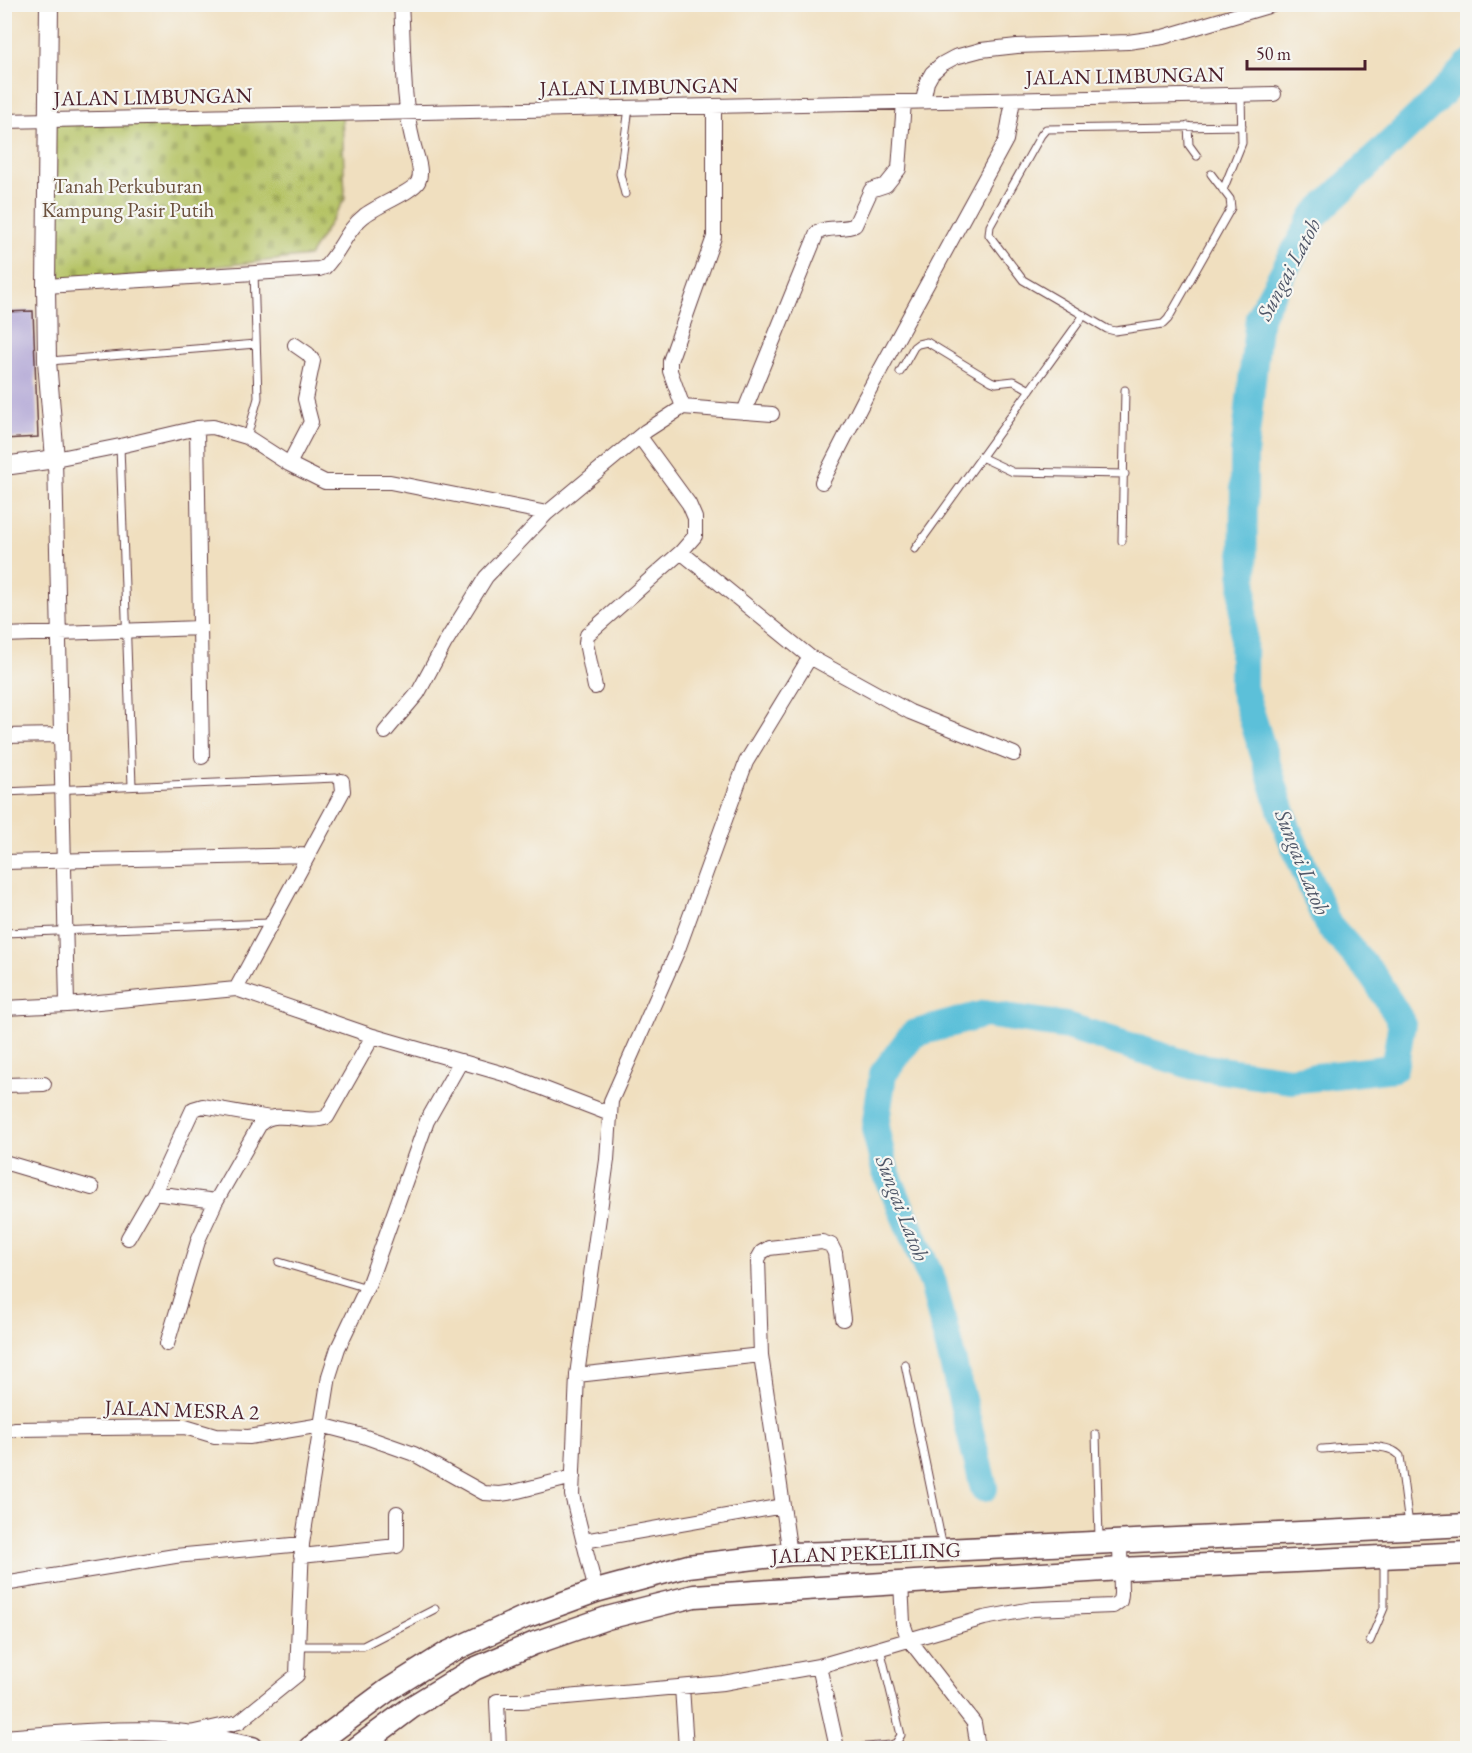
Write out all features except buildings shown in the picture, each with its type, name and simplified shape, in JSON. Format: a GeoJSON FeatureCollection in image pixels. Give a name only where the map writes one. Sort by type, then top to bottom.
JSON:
{"type":"FeatureCollection","features":[{"type":"Feature","properties":{"kind":"main road","name":"JALAN PEKELILING"},"geometry":{"type":"LineString","coordinates":[[310,1748],[387,1690],[447,1653],[525,1617],[596,1591],[687,1566],[790,1554],[1109,1543],[1467,1525]]}},
{"type":"Feature","properties":{"kind":"main road","name":"JALAN PEKELILING"},"geometry":{"type":"LineString","coordinates":[[357,1749],[412,1707],[457,1678],[536,1643],[607,1618],[694,1596],[1121,1569],[1467,1553]]}},
{"type":"Feature","properties":{"kind":"main road"},"geometry":{"type":"LineString","coordinates":[[207,1742],[252,1749]]}},
{"type":"Feature","properties":{"kind":"street"},"geometry":{"type":"LineString","coordinates":[[49,4],[47,361],[55,459],[67,1005]]}},
{"type":"Feature","properties":{"kind":"street"},"geometry":{"type":"LineString","coordinates":[[46,286],[322,269],[334,257],[362,218],[378,205],[416,185],[420,179],[407,113],[401,4]]}},
{"type":"Feature","properties":{"kind":"street"},"geometry":{"type":"LineString","coordinates":[[923,101],[927,82],[932,73],[955,57],[981,50],[1017,46],[1128,42],[1163,37],[1275,4]]}},
{"type":"Feature","properties":{"kind":"street","name":"JALAN LIMBUNGAN"},"geometry":{"type":"LineString","coordinates":[[4,121],[1274,94]]}},
{"type":"Feature","properties":{"kind":"street"},"geometry":{"type":"LineString","coordinates":[[822,482],[866,396],[1006,140],[1013,100]]}},
{"type":"Feature","properties":{"kind":"street"},"geometry":{"type":"LineString","coordinates":[[744,412],[817,233],[825,229],[855,225],[871,190],[886,185],[898,172],[904,102]]}},
{"type":"Feature","properties":{"kind":"street"},"geometry":{"type":"LineString","coordinates":[[683,408],[670,371],[670,361],[714,237],[714,106]]}},
{"type":"Feature","properties":{"kind":"street"},"geometry":{"type":"LineString","coordinates":[[289,464],[312,422],[305,399],[313,362],[308,354],[295,345]]}},
{"type":"Feature","properties":{"kind":"street"},"geometry":{"type":"LineString","coordinates":[[385,732],[417,693],[486,577],[547,513],[652,426],[683,408],[772,414]]}},
{"type":"Feature","properties":{"kind":"street"},"geometry":{"type":"LineString","coordinates":[[4,465],[55,459],[196,428],[213,427],[247,437],[289,464],[325,482],[390,482],[547,513]]}},
{"type":"Feature","properties":{"kind":"street"},"geometry":{"type":"LineString","coordinates":[[196,428],[202,758]]}},
{"type":"Feature","properties":{"kind":"street"},"geometry":{"type":"LineString","coordinates":[[595,687],[586,643],[587,635],[681,552],[695,536],[696,522],[693,511],[640,437]]}},
{"type":"Feature","properties":{"kind":"street"},"geometry":{"type":"LineString","coordinates":[[681,552],[810,657],[910,712],[1014,754]]}},
{"type":"Feature","properties":{"kind":"street"},"geometry":{"type":"LineString","coordinates":[[4,635],[200,628]]}},
{"type":"Feature","properties":{"kind":"street"},"geometry":{"type":"LineString","coordinates":[[596,1591],[572,1495],[577,1375],[607,1160],[611,1101],[676,952],[744,768],[810,657]]}},
{"type":"Feature","properties":{"kind":"street"},"geometry":{"type":"LineString","coordinates":[[4,736],[61,735]]}},
{"type":"Feature","properties":{"kind":"street"},"geometry":{"type":"LineString","coordinates":[[236,989],[343,790],[342,781]]}},
{"type":"Feature","properties":{"kind":"street"},"geometry":{"type":"LineString","coordinates":[[4,862],[307,855]]}},
{"type":"Feature","properties":{"kind":"street"},"geometry":{"type":"LineString","coordinates":[[4,1008],[67,1005],[236,989],[373,1036],[511,1076],[610,1114]]}},
{"type":"Feature","properties":{"kind":"street"},"geometry":{"type":"LineString","coordinates":[[128,1238],[154,1193],[193,1109],[203,1106],[270,1118],[315,1120],[327,1117],[373,1036]]}},
{"type":"Feature","properties":{"kind":"street"},"geometry":{"type":"LineString","coordinates":[[8,1742],[152,1731],[207,1742],[239,1722],[294,1678],[298,1671],[301,1550],[329,1376],[367,1288],[427,1121],[461,1061]]}},
{"type":"Feature","properties":{"kind":"street"},"geometry":{"type":"LineString","coordinates":[[4,1085],[44,1084]]}},
{"type":"Feature","properties":{"kind":"street"},"geometry":{"type":"LineString","coordinates":[[167,1344],[199,1238],[216,1201],[260,1124],[270,1118]]}},
{"type":"Feature","properties":{"kind":"street"},"geometry":{"type":"LineString","coordinates":[[4,1162],[92,1188]]}},
{"type":"Feature","properties":{"kind":"street"},"geometry":{"type":"LineString","coordinates":[[154,1193],[216,1201]]}},
{"type":"Feature","properties":{"kind":"street"},"geometry":{"type":"LineString","coordinates":[[790,1554],[762,1355],[759,1255],[765,1250],[822,1242],[831,1245],[835,1252],[843,1319]]}},
{"type":"Feature","properties":{"kind":"street"},"geometry":{"type":"LineString","coordinates":[[577,1375],[762,1355]]}},
{"type":"Feature","properties":{"kind":"street"},"geometry":{"type":"LineString","coordinates":[[321,1425],[363,1436],[414,1454],[484,1493],[500,1494],[573,1477]]}},
{"type":"Feature","properties":{"kind":"street","name":"JALAN MESRA 2"},"geometry":{"type":"LineString","coordinates":[[4,1431],[185,1427],[215,1436],[249,1437],[321,1425]]}},
{"type":"Feature","properties":{"kind":"street"},"geometry":{"type":"LineString","coordinates":[[584,1541],[783,1506]]}},
{"type":"Feature","properties":{"kind":"street"},"geometry":{"type":"LineString","coordinates":[[4,1584],[175,1556],[397,1546],[397,1513]]}},
{"type":"Feature","properties":{"kind":"street"},"geometry":{"type":"LineString","coordinates":[[499,1749],[496,1701],[522,1701],[723,1683],[819,1666],[984,1617],[1032,1609],[1117,1605],[1121,1594],[1121,1569],[1109,1543]]}},
{"type":"Feature","properties":{"kind":"street"},"geometry":{"type":"LineString","coordinates":[[901,1582],[903,1623],[908,1638],[974,1723],[978,1749]]}},
{"type":"Feature","properties":{"kind":"street"},"geometry":{"type":"LineString","coordinates":[[819,1666],[837,1749]]}},
{"type":"Feature","properties":{"kind":"street"},"geometry":{"type":"LineString","coordinates":[[681,1687],[686,1749]]}},
{"type":"Feature","properties":{"kind":"lane"},"geometry":{"type":"LineString","coordinates":[[1223,190],[1242,143],[1241,94]]}},
{"type":"Feature","properties":{"kind":"lane"},"geometry":{"type":"LineString","coordinates":[[625,194],[620,174],[629,108]]}},
{"type":"Feature","properties":{"kind":"lane"},"geometry":{"type":"LineString","coordinates":[[1188,126],[1189,145],[1197,156]]}},
{"type":"Feature","properties":{"kind":"lane"},"geometry":{"type":"LineString","coordinates":[[1211,174],[1231,203],[1230,212],[1166,322],[1160,325],[1112,331],[1023,280],[989,235],[990,226],[1041,135],[1050,129],[1242,126]]}},
{"type":"Feature","properties":{"kind":"lane"},"geometry":{"type":"LineString","coordinates":[[247,437],[258,398],[254,272]]}},
{"type":"Feature","properties":{"kind":"lane"},"geometry":{"type":"LineString","coordinates":[[915,549],[1084,315]]}},
{"type":"Feature","properties":{"kind":"lane"},"geometry":{"type":"LineString","coordinates":[[900,372],[914,347],[927,342],[991,381],[996,383],[1014,381],[1030,390]]}},
{"type":"Feature","properties":{"kind":"lane"},"geometry":{"type":"LineString","coordinates":[[47,361],[256,344]]}},
{"type":"Feature","properties":{"kind":"lane"},"geometry":{"type":"LineString","coordinates":[[1122,541],[1125,390]]}},
{"type":"Feature","properties":{"kind":"lane"},"geometry":{"type":"LineString","coordinates":[[120,446],[132,786]]}},
{"type":"Feature","properties":{"kind":"lane"},"geometry":{"type":"LineString","coordinates":[[981,457],[1013,472],[1125,474]]}},
{"type":"Feature","properties":{"kind":"lane"},"geometry":{"type":"LineString","coordinates":[[4,792],[336,778],[342,781]]}},
{"type":"Feature","properties":{"kind":"lane"},"geometry":{"type":"LineString","coordinates":[[4,933],[270,923]]}},
{"type":"Feature","properties":{"kind":"lane"},"geometry":{"type":"LineString","coordinates":[[279,1262],[367,1288]]}},
{"type":"Feature","properties":{"kind":"lane"},"geometry":{"type":"LineString","coordinates":[[905,1364],[944,1550]]}},
{"type":"Feature","properties":{"kind":"lane"},"geometry":{"type":"LineString","coordinates":[[1096,1434],[1109,1543]]}},
{"type":"Feature","properties":{"kind":"lane"},"geometry":{"type":"LineString","coordinates":[[1321,1449],[1385,1447],[1396,1452],[1400,1456],[1410,1528]]}},
{"type":"Feature","properties":{"kind":"lane"},"geometry":{"type":"LineString","coordinates":[[1370,1641],[1384,1608],[1384,1557]]}},
{"type":"Feature","properties":{"kind":"lane"},"geometry":{"type":"LineString","coordinates":[[298,1646],[366,1645],[435,1609]]}},
{"type":"Feature","properties":{"kind":"lane"},"geometry":{"type":"LineString","coordinates":[[855,1749],[891,1745],[896,1743],[901,1735],[880,1647]]}},
{"type":"Feature","properties":{"kind":"green space","name":"Tanah Perkuburan Kampung Pasir Putih"},"geometry":{"type":"Polygon","coordinates":[[[342,114],[345,199],[309,256],[46,286],[47,121],[342,114]]]}},
{"type":"Feature","properties":{"kind":"waterway","name":"Sungai Latoh"},"geometry":{"type":"LineString","coordinates":[[984,1488],[933,1283],[885,1170],[875,1128],[883,1074],[913,1034],[985,1014],[1067,1026],[1193,1066],[1290,1080],[1394,1068],[1402,1023],[1373,975],[1327,923],[1287,828],[1243,688],[1244,454],[1259,317],[1314,216],[1438,98],[1468,65]]}}]}
